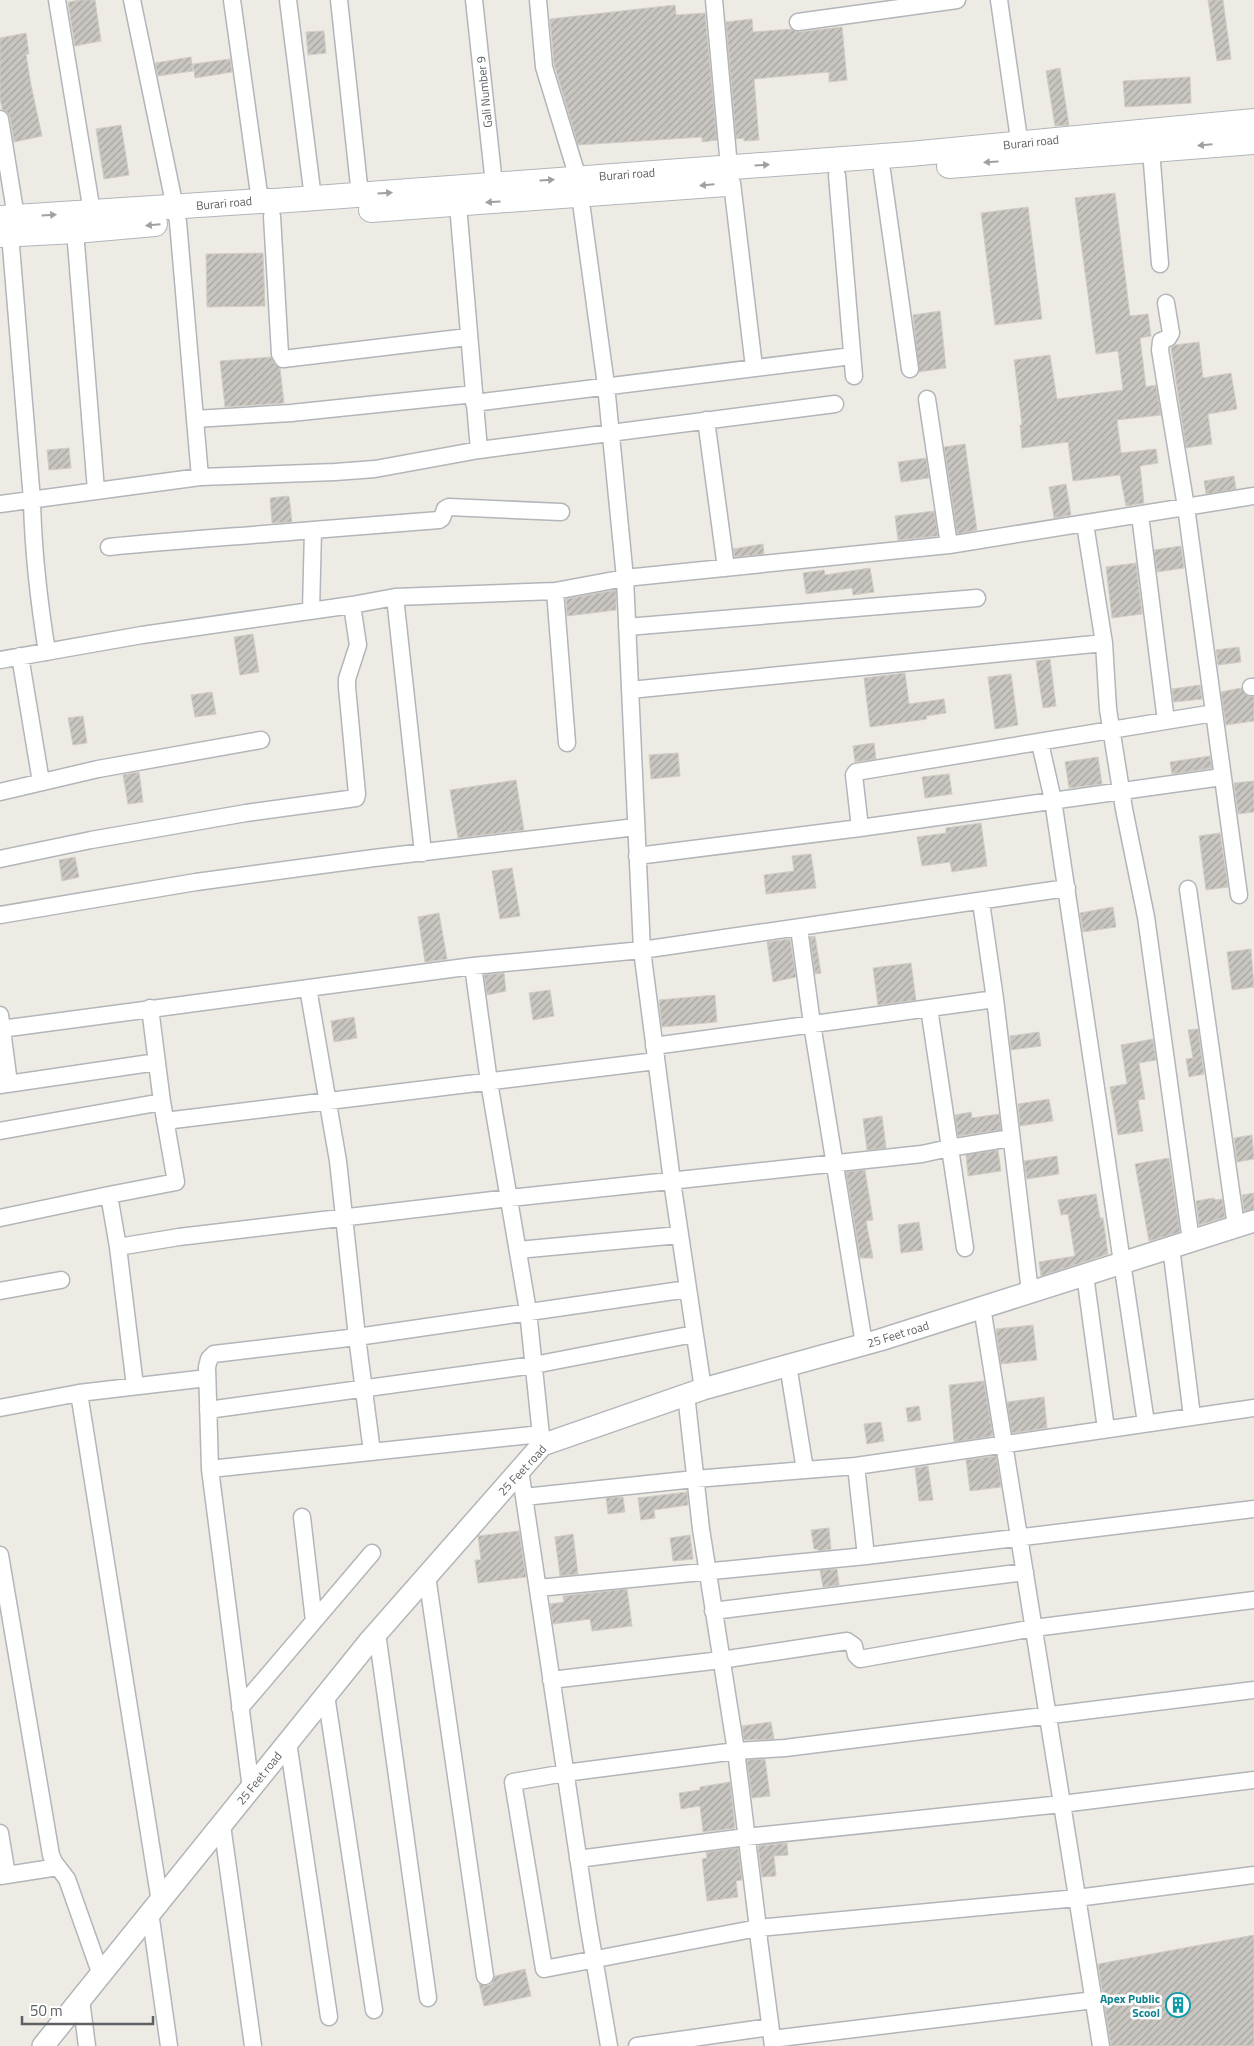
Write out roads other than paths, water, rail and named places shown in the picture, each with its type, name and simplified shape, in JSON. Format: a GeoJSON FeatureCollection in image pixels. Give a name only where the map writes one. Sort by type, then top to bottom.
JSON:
{"type":"FeatureCollection","features":[{"type":"Feature","properties":{"kind":"main road","name":"Burari road"},"geometry":{"type":"LineString","coordinates":[[731,175],[837,175],[882,171],[1254,121]]}},
{"type":"Feature","properties":{"kind":"main road","name":"Burari road"},"geometry":{"type":"LineString","coordinates":[[6,226],[75,231],[176,215],[266,208],[458,205],[579,187],[731,175],[910,154],[1151,150],[1254,142]]}},
{"type":"Feature","properties":{"kind":"main road","name":"Burari road"},"geometry":{"type":"LineString","coordinates":[[266,208],[313,198],[494,184],[579,187]]}},
{"type":"Feature","properties":{"kind":"main road","name":"Burari road"},"geometry":{"type":"LineString","coordinates":[[6,226],[92,212],[176,215]]}},
{"type":"Feature","properties":{"kind":"street"},"geometry":{"type":"LineString","coordinates":[[57,0],[92,212]]}},
{"type":"Feature","properties":{"kind":"street"},"geometry":{"type":"LineString","coordinates":[[132,0],[176,215],[200,477]]}},
{"type":"Feature","properties":{"kind":"street"},"geometry":{"type":"LineString","coordinates":[[232,0],[266,208],[280,354],[283,359],[468,337]]}},
{"type":"Feature","properties":{"kind":"street"},"geometry":{"type":"LineString","coordinates":[[288,0],[313,198]]}},
{"type":"Feature","properties":{"kind":"street"},"geometry":{"type":"LineString","coordinates":[[339,0],[360,194]]}},
{"type":"Feature","properties":{"kind":"street","name":"Gali Number 9"},"geometry":{"type":"LineString","coordinates":[[474,0],[494,184]]}},
{"type":"Feature","properties":{"kind":"street"},"geometry":{"type":"LineString","coordinates":[[538,0],[544,68],[579,187],[606,385],[625,578],[642,950],[694,1334],[695,1478],[713,1611],[736,1751],[772,2037]]}},
{"type":"Feature","properties":{"kind":"street"},"geometry":{"type":"LineString","coordinates":[[714,0],[731,175],[754,367]]}},
{"type":"Feature","properties":{"kind":"street"},"geometry":{"type":"LineString","coordinates":[[798,22],[957,0]]}},
{"type":"Feature","properties":{"kind":"street"},"geometry":{"type":"LineString","coordinates":[[999,0],[1020,152]]}},
{"type":"Feature","properties":{"kind":"street"},"geometry":{"type":"LineString","coordinates":[[0,119],[6,226],[32,500],[34,546],[47,652]]}},
{"type":"Feature","properties":{"kind":"street"},"geometry":{"type":"LineString","coordinates":[[1151,150],[1160,264]]}},
{"type":"Feature","properties":{"kind":"street"},"geometry":{"type":"LineString","coordinates":[[882,171],[910,369]]}},
{"type":"Feature","properties":{"kind":"street"},"geometry":{"type":"LineString","coordinates":[[837,175],[854,376]]}},
{"type":"Feature","properties":{"kind":"street"},"geometry":{"type":"LineString","coordinates":[[458,205],[479,450]]}},
{"type":"Feature","properties":{"kind":"street"},"geometry":{"type":"LineString","coordinates":[[75,231],[96,490]]}},
{"type":"Feature","properties":{"kind":"street"},"geometry":{"type":"LineString","coordinates":[[1166,303],[1171,333],[1168,338],[1161,342],[1160,350],[1186,507],[1239,895]]}},
{"type":"Feature","properties":{"kind":"street"},"geometry":{"type":"LineString","coordinates":[[195,419],[474,398],[606,385],[852,356]]}},
{"type":"Feature","properties":{"kind":"street"},"geometry":{"type":"LineString","coordinates":[[927,400],[949,545]]}},
{"type":"Feature","properties":{"kind":"street"},"geometry":{"type":"LineString","coordinates":[[0,504],[200,477],[365,470],[479,450],[835,404]]}},
{"type":"Feature","properties":{"kind":"street"},"geometry":{"type":"LineString","coordinates":[[706,420],[726,568]]}},
{"type":"Feature","properties":{"kind":"street"},"geometry":{"type":"LineString","coordinates":[[0,660],[142,634],[311,611],[395,597],[555,591],[625,578],[949,545],[1254,496]]}},
{"type":"Feature","properties":{"kind":"street"},"geometry":{"type":"LineString","coordinates":[[109,547],[184,539],[239,537],[439,520],[442,518],[445,509],[450,507],[561,512]]}},
{"type":"Feature","properties":{"kind":"street"},"geometry":{"type":"LineString","coordinates":[[1140,515],[1166,721]]}},
{"type":"Feature","properties":{"kind":"street"},"geometry":{"type":"LineString","coordinates":[[1085,524],[1104,643],[1112,730],[1146,917],[1191,1241]]}},
{"type":"Feature","properties":{"kind":"street"},"geometry":{"type":"LineString","coordinates":[[311,611],[313,530]]}},
{"type":"Feature","properties":{"kind":"street"},"geometry":{"type":"LineString","coordinates":[[555,591],[567,743]]}},
{"type":"Feature","properties":{"kind":"street"},"geometry":{"type":"LineString","coordinates":[[395,597],[423,853]]}},
{"type":"Feature","properties":{"kind":"street"},"geometry":{"type":"LineString","coordinates":[[628,627],[977,598]]}},
{"type":"Feature","properties":{"kind":"street"},"geometry":{"type":"LineString","coordinates":[[0,859],[91,840],[236,815],[356,798],[347,687],[358,645],[352,605]]}},
{"type":"Feature","properties":{"kind":"street"},"geometry":{"type":"LineString","coordinates":[[630,690],[1104,643]]}},
{"type":"Feature","properties":{"kind":"street"},"geometry":{"type":"LineString","coordinates":[[20,656],[41,782]]}},
{"type":"Feature","properties":{"kind":"street"},"geometry":{"type":"LineString","coordinates":[[860,828],[854,776],[856,772],[1214,713]]}},
{"type":"Feature","properties":{"kind":"street"},"geometry":{"type":"LineString","coordinates":[[0,792],[98,769],[261,740]]}},
{"type":"Feature","properties":{"kind":"street"},"geometry":{"type":"LineString","coordinates":[[1040,743],[1053,800],[1146,1423]]}},
{"type":"Feature","properties":{"kind":"street"},"geometry":{"type":"LineString","coordinates":[[637,856],[860,828],[1122,792],[1222,776]]}},
{"type":"Feature","properties":{"kind":"street"},"geometry":{"type":"LineString","coordinates":[[0,915],[196,882],[636,827]]}},
{"type":"Feature","properties":{"kind":"street"},"geometry":{"type":"LineString","coordinates":[[157,1062],[5,1084],[1,1022],[150,1008],[473,966],[642,950],[981,902],[1066,888]]}},
{"type":"Feature","properties":{"kind":"street"},"geometry":{"type":"LineString","coordinates":[[1188,889],[1245,1224]]}},
{"type":"Feature","properties":{"kind":"street"},"geometry":{"type":"LineString","coordinates":[[981,902],[995,999],[1030,1292]]}},
{"type":"Feature","properties":{"kind":"street"},"geometry":{"type":"LineString","coordinates":[[799,928],[812,1024],[864,1344]]}},
{"type":"Feature","properties":{"kind":"street"},"geometry":{"type":"LineString","coordinates":[[210,1469],[372,1452],[542,1440],[528,1311],[489,1082],[473,966]]}},
{"type":"Feature","properties":{"kind":"street"},"geometry":{"type":"LineString","coordinates":[[308,988],[338,1161],[357,1337],[372,1452]]}},
{"type":"Feature","properties":{"kind":"street"},"geometry":{"type":"LineString","coordinates":[[165,1121],[489,1082],[655,1054],[812,1024],[995,999]]}},
{"type":"Feature","properties":{"kind":"street"},"geometry":{"type":"LineString","coordinates":[[0,1218],[176,1182],[162,1102],[150,1008]]}},
{"type":"Feature","properties":{"kind":"street"},"geometry":{"type":"LineString","coordinates":[[928,1008],[965,1248]]}},
{"type":"Feature","properties":{"kind":"street"},"geometry":{"type":"LineString","coordinates":[[0,1130],[162,1102]]}},
{"type":"Feature","properties":{"kind":"street"},"geometry":{"type":"LineString","coordinates":[[118,1247],[179,1237],[510,1198],[922,1154],[1011,1138]]}},
{"type":"Feature","properties":{"kind":"street"},"geometry":{"type":"LineString","coordinates":[[109,1195],[118,1247],[135,1386]]}},
{"type":"Feature","properties":{"kind":"street","name":"25 Feet road"},"geometry":{"type":"LineString","coordinates":[[44,2046],[326,1695],[377,1633],[520,1470],[542,1440],[694,1392],[864,1344],[982,1308],[1245,1224]]}},
{"type":"Feature","properties":{"kind":"street"},"geometry":{"type":"LineString","coordinates":[[518,1250],[680,1235]]}},
{"type":"Feature","properties":{"kind":"street"},"geometry":{"type":"LineString","coordinates":[[1171,1247],[1192,1416]]}},
{"type":"Feature","properties":{"kind":"street"},"geometry":{"type":"LineString","coordinates":[[1085,1275],[1106,1429]]}},
{"type":"Feature","properties":{"kind":"street"},"geometry":{"type":"LineString","coordinates":[[0,1291],[61,1280]]}},
{"type":"Feature","properties":{"kind":"street"},"geometry":{"type":"LineString","coordinates":[[250,1789],[210,1469],[207,1378],[209,1359],[214,1354],[220,1352],[357,1337],[688,1289]]}},
{"type":"Feature","properties":{"kind":"street"},"geometry":{"type":"LineString","coordinates":[[982,1308],[1101,2046]]}},
{"type":"Feature","properties":{"kind":"street"},"geometry":{"type":"LineString","coordinates":[[208,1410],[534,1365],[694,1334]]}},
{"type":"Feature","properties":{"kind":"street"},"geometry":{"type":"LineString","coordinates":[[788,1365],[805,1470]]}},
{"type":"Feature","properties":{"kind":"street"},"geometry":{"type":"LineString","coordinates":[[0,1408],[79,1393],[207,1378]]}},
{"type":"Feature","properties":{"kind":"street"},"geometry":{"type":"LineString","coordinates":[[79,1393],[155,1907],[170,2046]]}},
{"type":"Feature","properties":{"kind":"street"},"geometry":{"type":"LineString","coordinates":[[524,1497],[695,1478],[856,1466],[1254,1408]]}},
{"type":"Feature","properties":{"kind":"street"},"geometry":{"type":"LineString","coordinates":[[856,1466],[866,1556]]}},
{"type":"Feature","properties":{"kind":"street"},"geometry":{"type":"LineString","coordinates":[[520,1470],[578,1860],[609,2046]]}},
{"type":"Feature","properties":{"kind":"street"},"geometry":{"type":"LineString","coordinates":[[538,1588],[866,1556],[1254,1509]]}},
{"type":"Feature","properties":{"kind":"street"},"geometry":{"type":"LineString","coordinates":[[302,1517],[314,1621]]}},
{"type":"Feature","properties":{"kind":"street"},"geometry":{"type":"LineString","coordinates":[[240,1708],[372,1553]]}},
{"type":"Feature","properties":{"kind":"street"},"geometry":{"type":"LineString","coordinates":[[0,1555],[51,1855],[67,1879],[101,1975]]}},
{"type":"Feature","properties":{"kind":"street"},"geometry":{"type":"LineString","coordinates":[[713,1611],[1025,1572]]}},
{"type":"Feature","properties":{"kind":"street"},"geometry":{"type":"LineString","coordinates":[[427,1576],[485,1976]]}},
{"type":"Feature","properties":{"kind":"street"},"geometry":{"type":"LineString","coordinates":[[551,1680],[721,1660],[847,1641],[854,1646],[856,1655],[860,1658],[1034,1628],[1254,1600]]}},
{"type":"Feature","properties":{"kind":"street"},"geometry":{"type":"LineString","coordinates":[[377,1633],[428,1998]]}},
{"type":"Feature","properties":{"kind":"street"},"geometry":{"type":"LineString","coordinates":[[1254,1690],[785,1748],[736,1751],[565,1773],[514,1782],[544,1968],[758,1928],[1077,1898],[1254,1875]]}},
{"type":"Feature","properties":{"kind":"street"},"geometry":{"type":"LineString","coordinates":[[326,1695],[374,2010]]}},
{"type":"Feature","properties":{"kind":"street"},"geometry":{"type":"LineString","coordinates":[[288,1742],[329,2017]]}},
{"type":"Feature","properties":{"kind":"street"},"geometry":{"type":"LineString","coordinates":[[578,1860],[746,1837],[1062,1804],[1254,1780]]}},
{"type":"Feature","properties":{"kind":"street"},"geometry":{"type":"LineString","coordinates":[[222,1825],[253,2046]]}},
{"type":"Feature","properties":{"kind":"street"},"geometry":{"type":"LineString","coordinates":[[0,1833],[3,1875],[58,1867]]}},
{"type":"Feature","properties":{"kind":"street"},"geometry":{"type":"LineString","coordinates":[[81,2000],[87,2046]]}},
{"type":"Feature","properties":{"kind":"street"},"geometry":{"type":"LineString","coordinates":[[636,2046],[772,2037],[1094,2000]]}},
{"type":"Feature","properties":{"kind":"place","name":"Apex Public Scool"},"geometry":{"type":"Point","coordinates":[1178,2005]}}]}
